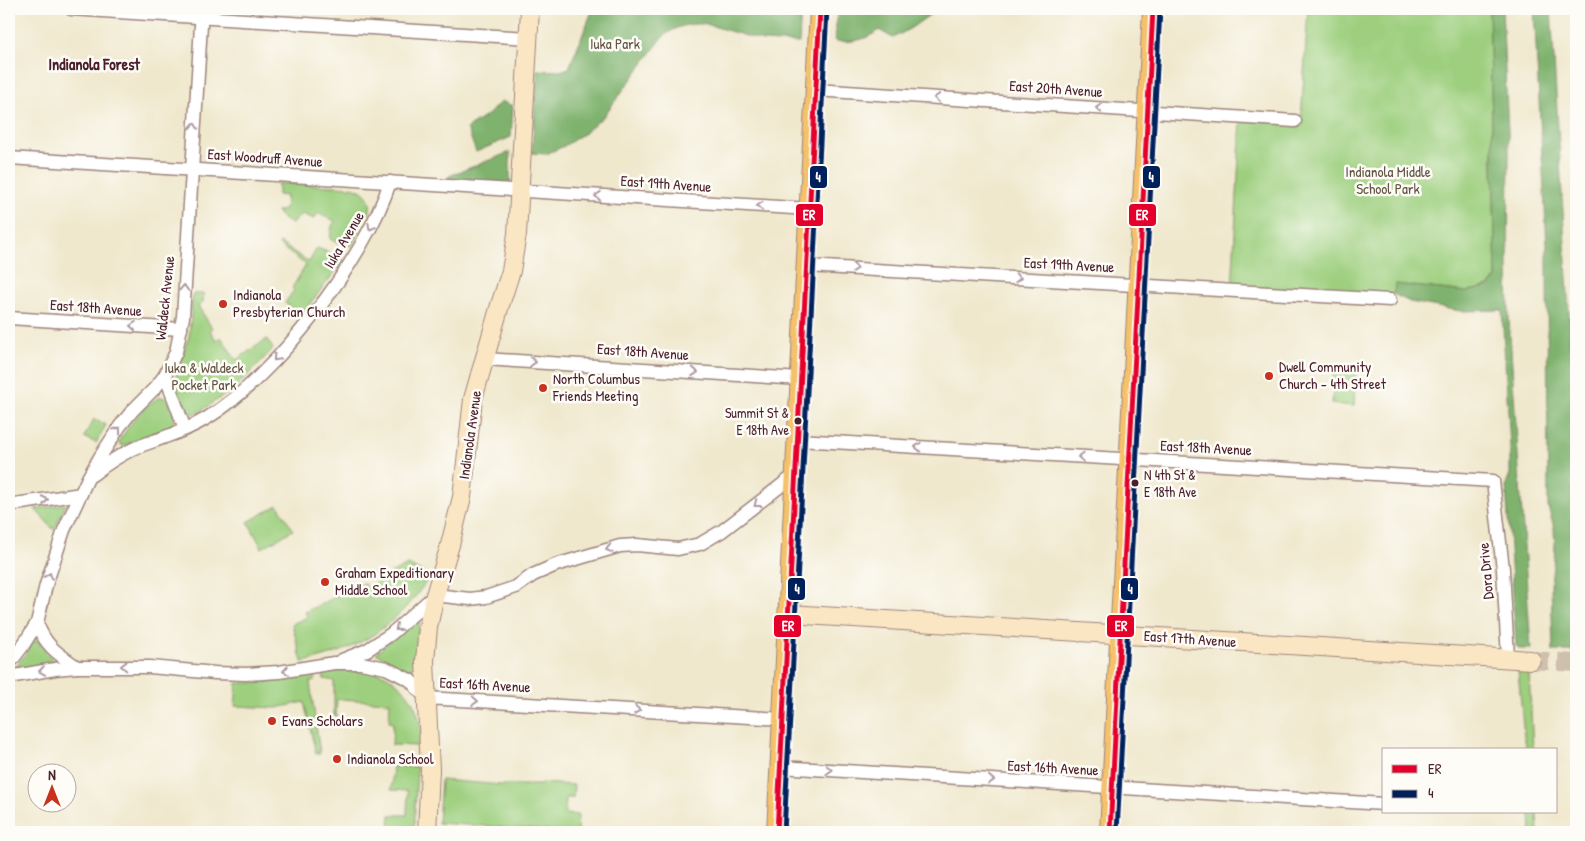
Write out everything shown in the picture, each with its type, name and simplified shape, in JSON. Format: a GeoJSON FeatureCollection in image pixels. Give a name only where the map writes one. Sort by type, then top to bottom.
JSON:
{"type":"FeatureCollection","features":[{"type":"Feature","properties":{"kind":"main road"},"geometry":{"type":"LineString","coordinates":[[777,832],[820,9]]}},
{"type":"Feature","properties":{"kind":"main road"},"geometry":{"type":"LineString","coordinates":[[1110,832],[1153,9]]}},
{"type":"Feature","properties":{"kind":"street"},"geometry":{"type":"LineString","coordinates":[[71,9],[202,13],[528,38]]}},
{"type":"Feature","properties":{"kind":"street","name":"Indianola Avenue"},"geometry":{"type":"LineString","coordinates":[[427,832],[430,770],[425,661],[427,635],[435,595],[462,497],[473,399],[511,271],[517,234],[530,9]]}},
{"type":"Feature","properties":{"kind":"street","name":"Waldeck Avenue"},"geometry":{"type":"LineString","coordinates":[[9,664],[37,623],[46,585],[64,530],[88,478],[120,426],[165,375],[176,352],[181,329],[202,13]]}},
{"type":"Feature","properties":{"kind":"street","name":"East 20th Avenue"},"geometry":{"type":"LineString","coordinates":[[815,90],[1295,121]]}},
{"type":"Feature","properties":{"kind":"street","name":"East Woodruff Avenue"},"geometry":{"type":"LineString","coordinates":[[9,158],[520,191]]}},
{"type":"Feature","properties":{"kind":"street","name":"Iuka Avenue"},"geometry":{"type":"LineString","coordinates":[[88,478],[116,458],[133,449],[185,429],[219,410],[234,399],[279,356],[340,279],[375,220],[390,182]]}},
{"type":"Feature","properties":{"kind":"street","name":"East 19th Avenue"},"geometry":{"type":"LineString","coordinates":[[520,191],[809,209]]}},
{"type":"Feature","properties":{"kind":"street","name":"East 19th Avenue"},"geometry":{"type":"LineString","coordinates":[[807,266],[1390,300]]}},
{"type":"Feature","properties":{"kind":"street","name":"East 18th Avenue"},"geometry":{"type":"LineString","coordinates":[[9,318],[181,329]]}},
{"type":"Feature","properties":{"kind":"street","name":"East 18th Avenue"},"geometry":{"type":"LineString","coordinates":[[484,359],[801,379]]}},
{"type":"Feature","properties":{"kind":"street"},"geometry":{"type":"LineString","coordinates":[[165,375],[185,429]]}},
{"type":"Feature","properties":{"kind":"street","name":"East 18th Avenue"},"geometry":{"type":"LineString","coordinates":[[798,440],[1493,482]]}},
{"type":"Feature","properties":{"kind":"street"},"geometry":{"type":"LineString","coordinates":[[334,664],[367,650],[391,634],[435,595],[470,599],[486,596],[516,587],[533,575],[556,565],[620,546],[637,545],[678,549],[700,544],[722,531],[796,474]]}},
{"type":"Feature","properties":{"kind":"street","name":"Dora Drive"},"geometry":{"type":"LineString","coordinates":[[1493,482],[1503,568],[1508,658]]}},
{"type":"Feature","properties":{"kind":"street"},"geometry":{"type":"LineString","coordinates":[[9,505],[81,494]]}},
{"type":"Feature","properties":{"kind":"street","name":"East 17th Avenue"},"geometry":{"type":"LineString","coordinates":[[789,614],[1531,660]]}},
{"type":"Feature","properties":{"kind":"street"},"geometry":{"type":"LineString","coordinates":[[37,623],[40,633],[53,650],[76,667]]}},
{"type":"Feature","properties":{"kind":"street","name":"East 16th Avenue"},"geometry":{"type":"LineString","coordinates":[[9,677],[45,670],[76,667],[150,666],[215,673],[246,674],[279,672],[334,664],[361,663],[386,668],[410,680],[426,698],[783,719]]}},
{"type":"Feature","properties":{"kind":"street","name":"East 16th Avenue"},"geometry":{"type":"LineString","coordinates":[[780,768],[1382,804]]}},
{"type":"Feature","properties":{"kind":"green space","name":"Iuka Park"},"geometry":{"type":"Polygon","coordinates":[[[593,9],[801,9],[799,43],[763,41],[706,24],[694,24],[678,28],[663,37],[603,117],[583,134],[564,146],[546,154],[532,153],[537,70],[560,71],[569,68],[593,9]]]}},
{"type":"Feature","properties":{"kind":"green space"},"geometry":{"type":"Polygon","coordinates":[[[837,9],[938,9],[893,38],[879,30],[864,38],[847,42],[835,41],[837,9]]]}},
{"type":"Feature","properties":{"kind":"green space","name":"Indianola Middle School Park"},"geometry":{"type":"Polygon","coordinates":[[[1308,9],[1489,9],[1496,277],[1490,286],[1466,292],[1396,284],[1393,294],[1232,289],[1241,118],[1301,121],[1308,9]]]}},
{"type":"Feature","properties":{"kind":"green space"},"geometry":{"type":"Polygon","coordinates":[[[1489,9],[1502,9],[1509,152],[1509,320],[1531,649],[1521,649],[1516,646],[1506,485],[1510,475],[1510,446],[1502,310],[1460,311],[1410,302],[1393,294],[1396,284],[1466,292],[1490,286],[1496,277],[1489,9]]]}},
{"type":"Feature","properties":{"kind":"green space"},"geometry":{"type":"Polygon","coordinates":[[[1534,9],[1551,9],[1570,329],[1572,428],[1571,603],[1573,651],[1553,651],[1551,583],[1555,550],[1554,528],[1548,507],[1547,245],[1534,9]]]}},
{"type":"Feature","properties":{"kind":"green space"},"geometry":{"type":"Polygon","coordinates":[[[501,101],[513,106],[511,137],[476,152],[467,128],[489,114],[501,101]]]}},
{"type":"Feature","properties":{"kind":"green space"},"geometry":{"type":"Polygon","coordinates":[[[510,152],[510,183],[448,178],[449,176],[510,152]]]}},
{"type":"Feature","properties":{"kind":"green space"},"geometry":{"type":"Polygon","coordinates":[[[278,183],[352,187],[363,192],[370,202],[370,211],[361,222],[359,233],[351,246],[337,243],[330,239],[332,226],[335,221],[318,213],[314,219],[302,214],[292,224],[281,217],[277,211],[285,210],[286,196],[278,195],[278,183]]]}},
{"type":"Feature","properties":{"kind":"green space"},"geometry":{"type":"Polygon","coordinates":[[[280,243],[309,262],[317,248],[344,258],[301,315],[285,303],[294,290],[292,288],[306,265],[279,245],[280,243]]]}},
{"type":"Feature","properties":{"kind":"green space","name":"Iuka & Waldeck Pocket Park"},"geometry":{"type":"Polygon","coordinates":[[[193,294],[204,294],[203,302],[198,306],[212,328],[210,330],[216,340],[221,337],[236,360],[267,339],[273,349],[235,388],[196,414],[187,412],[176,383],[176,374],[189,336],[193,294]]]}},
{"type":"Feature","properties":{"kind":"green space"},"geometry":{"type":"Polygon","coordinates":[[[1334,367],[1356,369],[1354,406],[1332,404],[1334,367]]]}},
{"type":"Feature","properties":{"kind":"green space"},"geometry":{"type":"Polygon","coordinates":[[[160,397],[167,398],[174,416],[174,424],[124,446],[120,445],[119,441],[137,416],[160,397]]]}},
{"type":"Feature","properties":{"kind":"green space"},"geometry":{"type":"Polygon","coordinates":[[[94,419],[106,425],[96,443],[84,437],[94,419]]]}},
{"type":"Feature","properties":{"kind":"green space"},"geometry":{"type":"Polygon","coordinates":[[[66,504],[54,530],[35,509],[66,504]]]}},
{"type":"Feature","properties":{"kind":"green space"},"geometry":{"type":"Polygon","coordinates":[[[278,505],[293,530],[262,548],[248,522],[278,505]]]}},
{"type":"Feature","properties":{"kind":"green space"},"geometry":{"type":"Polygon","coordinates":[[[408,565],[430,576],[418,593],[391,622],[359,643],[341,651],[302,662],[292,624],[307,617],[305,612],[364,583],[366,588],[378,582],[377,580],[408,565]]]}},
{"type":"Feature","properties":{"kind":"green space"},"geometry":{"type":"Polygon","coordinates":[[[417,618],[420,621],[417,675],[415,676],[376,653],[417,618]]]}},
{"type":"Feature","properties":{"kind":"green space"},"geometry":{"type":"Polygon","coordinates":[[[37,640],[55,663],[14,670],[34,641],[37,640]]]}},
{"type":"Feature","properties":{"kind":"green space"},"geometry":{"type":"Polygon","coordinates":[[[351,668],[381,673],[402,688],[409,696],[418,715],[421,735],[420,746],[392,745],[393,723],[389,722],[390,702],[337,699],[336,717],[334,716],[334,681],[324,679],[323,673],[351,668]]]}},
{"type":"Feature","properties":{"kind":"green space"},"geometry":{"type":"Polygon","coordinates":[[[1518,670],[1529,672],[1533,748],[1527,748],[1518,670]]]}},
{"type":"Feature","properties":{"kind":"green space"},"geometry":{"type":"Polygon","coordinates":[[[314,675],[315,681],[310,682],[320,754],[316,754],[304,702],[277,708],[235,706],[237,683],[265,682],[314,675]]]}},
{"type":"Feature","properties":{"kind":"green space"},"geometry":{"type":"Polygon","coordinates":[[[393,766],[417,767],[414,832],[389,832],[390,815],[407,815],[408,791],[391,790],[393,766]]]}},
{"type":"Feature","properties":{"kind":"green space"},"geometry":{"type":"Polygon","coordinates":[[[441,780],[502,785],[541,785],[541,783],[574,785],[573,798],[566,798],[565,814],[578,815],[577,832],[438,823],[441,780]]]}},
{"type":"Feature","properties":{"kind":"green space"},"geometry":{"type":"Polygon","coordinates":[[[1530,814],[1537,814],[1538,832],[1531,832],[1530,814]]]}},
{"type":"Feature","properties":{"kind":"tunnel"},"geometry":{"type":"LineString","coordinates":[[1531,660],[1576,663]]}},
{"type":"Feature","properties":{"kind":"transit line","name":"ER"},"geometry":{"type":"LineString","coordinates":[[777,832],[820,9]]}},
{"type":"Feature","properties":{"kind":"transit line","name":"4"},"geometry":{"type":"LineString","coordinates":[[784,832],[827,9]]}},
{"type":"Feature","properties":{"kind":"transit line","name":"ER"},"geometry":{"type":"LineString","coordinates":[[1110,832],[1153,9]]}},
{"type":"Feature","properties":{"kind":"transit line","name":"4"},"geometry":{"type":"LineString","coordinates":[[1117,832],[1160,9]]}},
{"type":"Feature","properties":{"kind":"place","name":"Indianola Presbyterian Church"},"geometry":{"type":"Point","coordinates":[223,304]}},
{"type":"Feature","properties":{"kind":"place","name":"Dwell Community Church - 4th Street"},"geometry":{"type":"Point","coordinates":[1269,376]}},
{"type":"Feature","properties":{"kind":"place","name":"North Columbus Friends Meeting"},"geometry":{"type":"Point","coordinates":[543,388]}},
{"type":"Feature","properties":{"kind":"place","name":"Summit St & E 18th Ave"},"geometry":{"type":"Point","coordinates":[798,421]}},
{"type":"Feature","properties":{"kind":"place","name":"N 4th St & E 18th Ave"},"geometry":{"type":"Point","coordinates":[1135,483]}},
{"type":"Feature","properties":{"kind":"place","name":"Graham Expeditionary Middle School"},"geometry":{"type":"Point","coordinates":[325,582]}},
{"type":"Feature","properties":{"kind":"place","name":"Evans Scholars"},"geometry":{"type":"Point","coordinates":[272,721]}},
{"type":"Feature","properties":{"kind":"place","name":"Indianola School"},"geometry":{"type":"Point","coordinates":[337,759]}},
{"type":"Feature","properties":{"kind":"district","name":"Indianola Forest"},"geometry":{"type":"Point","coordinates":[94,64]}}]}
